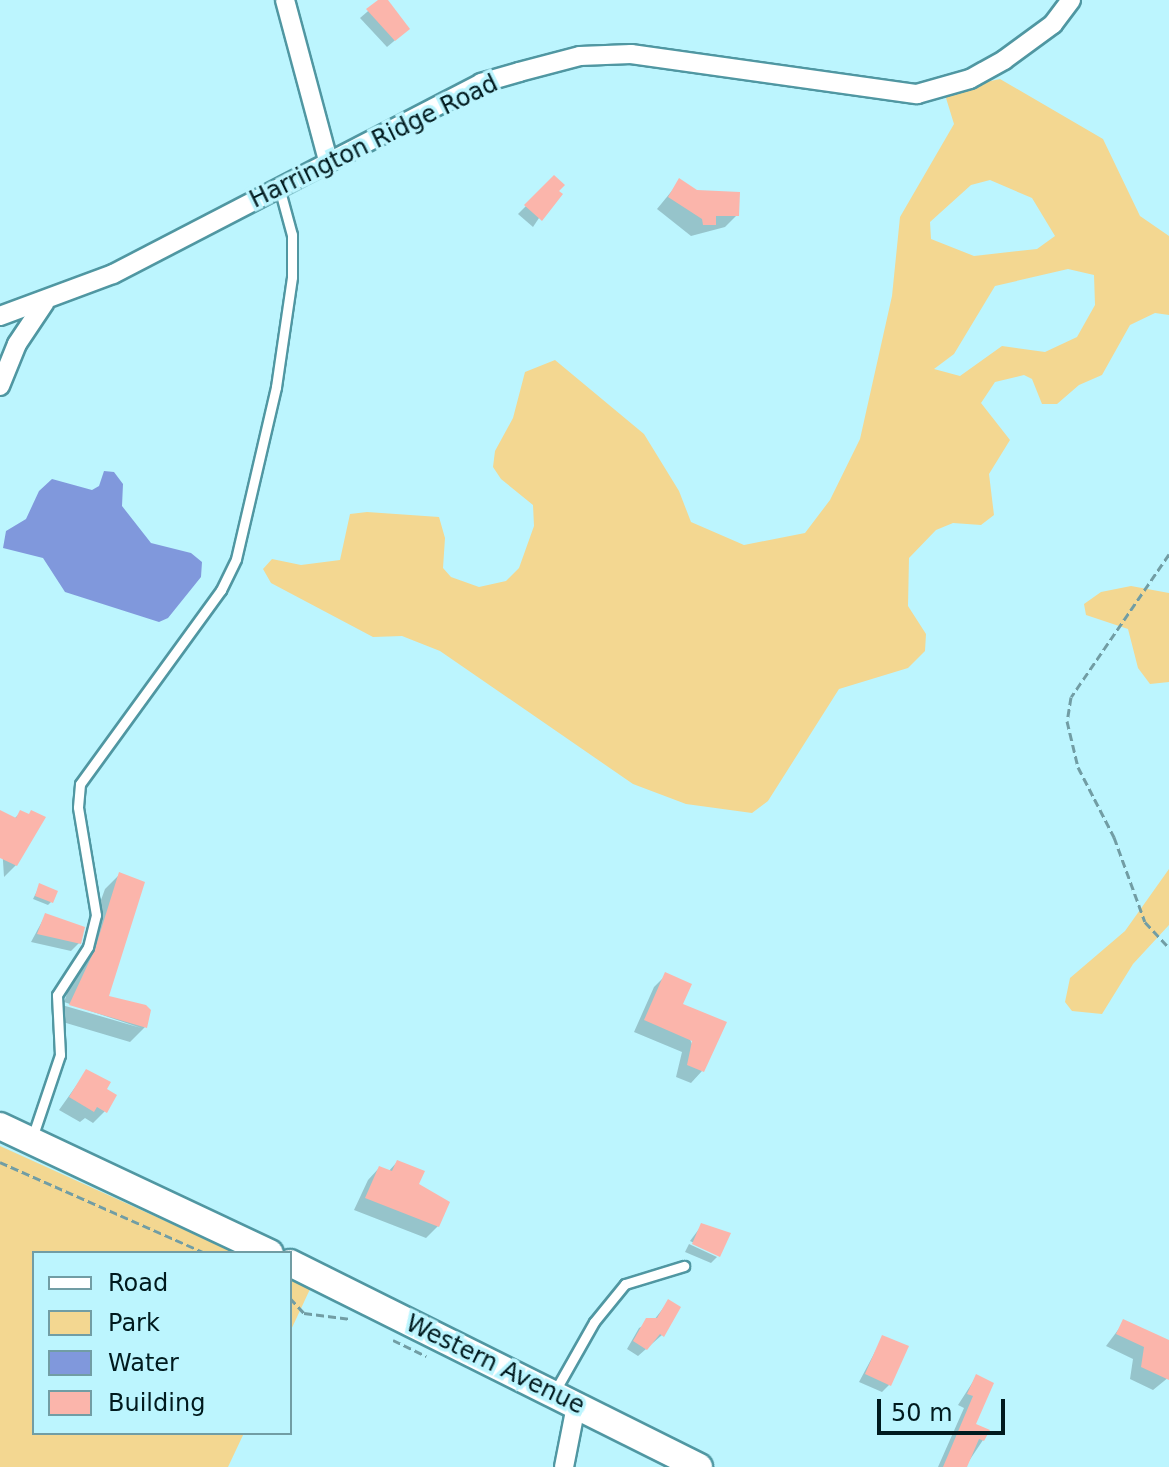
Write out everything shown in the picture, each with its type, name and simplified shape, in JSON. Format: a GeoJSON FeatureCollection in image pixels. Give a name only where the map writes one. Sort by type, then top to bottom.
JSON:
{"type":"FeatureCollection","features":[{"type":"Feature","properties":{"kind":"street"},"geometry":{"type":"LineString","coordinates":[[285,0],[328,160]]}},
{"type":"Feature","properties":{"kind":"street","name":"Harrington Ridge Road"},"geometry":{"type":"LineString","coordinates":[[0,316],[45,302],[113,274],[481,83],[580,56],[658,56],[872,90],[917,94],[941,89],[1027,46],[1071,0]]}},
{"type":"Feature","properties":{"kind":"street"},"geometry":{"type":"LineString","coordinates":[[0,386],[17,344],[45,302]]}},
{"type":"Feature","properties":{"kind":"street"},"geometry":{"type":"LineString","coordinates":[[0,1126],[32,1138],[266,1251]]}},
{"type":"Feature","properties":{"kind":"street","name":"Western Avenue"},"geometry":{"type":"LineString","coordinates":[[292,1264],[699,1467]]}},
{"type":"Feature","properties":{"kind":"street"},"geometry":{"type":"LineString","coordinates":[[564,1467],[565,1400]]}},
{"type":"Feature","properties":{"kind":"lane"},"geometry":{"type":"LineString","coordinates":[[32,1138],[60,1055],[57,995],[88,947],[96,915],[78,807],[80,784],[221,590],[236,559],[276,387],[291,291],[292,235],[279,187]]}},
{"type":"Feature","properties":{"kind":"lane"},"geometry":{"type":"LineString","coordinates":[[565,1400],[571,1357],[625,1284],[684,1266]]}},
{"type":"Feature","properties":{"kind":"path"},"geometry":{"type":"LineString","coordinates":[[1169,554],[1071,697],[1067,721],[1078,767],[1109,826],[1145,922],[1169,948]]}},
{"type":"Feature","properties":{"kind":"path"},"geometry":{"type":"LineString","coordinates":[[0,1162],[200,1251]]}},
{"type":"Feature","properties":{"kind":"green space"},"geometry":{"type":"Polygon","coordinates":[[[1000,79],[1103,139],[1140,216],[1169,236],[1169,315],[1155,313],[1130,325],[1102,375],[1079,385],[1057,404],[1042,404],[1032,379],[1024,375],[995,382],[981,403],[1010,440],[989,474],[994,515],[981,525],[953,523],[936,530],[909,558],[908,606],[926,634],[925,651],[908,668],[839,689],[768,801],[752,813],[686,804],[633,784],[440,651],[402,636],[373,637],[271,583],[263,569],[272,559],[301,565],[340,560],[350,514],[367,512],[439,517],[445,538],[443,568],[451,577],[479,587],[506,581],[519,568],[534,526],[533,505],[501,479],[493,467],[495,451],[513,418],[525,372],[555,360],[644,434],[679,491],[691,522],[744,545],[805,533],[830,500],[860,439],[892,296],[900,217],[954,124],[946,98],[958,88],[1000,79]],[[990,180],[971,185],[930,222],[931,239],[974,256],[1037,249],[1055,236],[1032,198],[990,180]],[[1068,269],[995,286],[954,354],[934,369],[960,376],[1002,346],[1045,352],[1077,337],[1095,305],[1094,275],[1068,269]]]}},
{"type":"Feature","properties":{"kind":"green space"},"geometry":{"type":"Polygon","coordinates":[[[1131,586],[1169,593],[1169,682],[1150,684],[1138,668],[1128,629],[1086,615],[1084,604],[1101,592],[1131,586]]]}},
{"type":"Feature","properties":{"kind":"green space"},"geometry":{"type":"Polygon","coordinates":[[[1169,869],[1169,925],[1133,964],[1102,1014],[1072,1011],[1065,1002],[1070,978],[1125,931],[1169,869]]]}},
{"type":"Feature","properties":{"kind":"green space"},"geometry":{"type":"Polygon","coordinates":[[[0,1146],[232,1251],[32,1251],[32,1435],[243,1435],[228,1467],[0,1467],[0,1146]]]}},
{"type":"Feature","properties":{"kind":"green space"},"geometry":{"type":"Polygon","coordinates":[[[292,1279],[311,1287],[292,1328],[292,1279]]]}},
{"type":"Feature","properties":{"kind":"water"},"geometry":{"type":"Polygon","coordinates":[[[104,471],[114,472],[123,484],[122,506],[151,543],[191,553],[202,562],[201,577],[168,618],[159,622],[65,592],[43,558],[3,548],[6,531],[26,519],[39,491],[52,479],[92,490],[99,486],[104,471]]]}},
{"type":"Feature","properties":{"kind":"building"},"geometry":{"type":"Polygon","coordinates":[[[378,0],[388,0],[410,29],[395,41],[366,9],[378,0]]]}},
{"type":"Feature","properties":{"kind":"building"},"geometry":{"type":"Polygon","coordinates":[[[554,175],[565,185],[559,191],[563,194],[542,221],[524,205],[554,175]]]}},
{"type":"Feature","properties":{"kind":"building"},"geometry":{"type":"Polygon","coordinates":[[[679,178],[697,190],[740,192],[739,216],[716,216],[716,225],[703,225],[702,219],[668,197],[679,178]]]}},
{"type":"Feature","properties":{"kind":"building"},"geometry":{"type":"Polygon","coordinates":[[[0,810],[16,818],[20,810],[29,814],[31,810],[46,817],[17,866],[0,858],[0,810]]]}},
{"type":"Feature","properties":{"kind":"building"},"geometry":{"type":"Polygon","coordinates":[[[119,872],[145,882],[109,996],[146,1005],[151,1010],[147,1028],[69,1005],[95,949],[119,872]]]}},
{"type":"Feature","properties":{"kind":"building"},"geometry":{"type":"Polygon","coordinates":[[[39,883],[58,891],[53,903],[35,896],[39,883]]]}},
{"type":"Feature","properties":{"kind":"building"},"geometry":{"type":"Polygon","coordinates":[[[45,913],[85,927],[81,944],[37,934],[45,913]]]}},
{"type":"Feature","properties":{"kind":"building"},"geometry":{"type":"Polygon","coordinates":[[[665,972],[692,984],[683,1004],[727,1022],[704,1072],[687,1065],[692,1041],[644,1020],[665,972]]]}},
{"type":"Feature","properties":{"kind":"building"},"geometry":{"type":"Polygon","coordinates":[[[86,1069],[111,1082],[107,1089],[117,1095],[107,1113],[97,1107],[94,1112],[69,1097],[86,1069]]]}},
{"type":"Feature","properties":{"kind":"building"},"geometry":{"type":"Polygon","coordinates":[[[397,1160],[425,1171],[419,1184],[450,1202],[439,1227],[365,1198],[379,1166],[392,1171],[397,1160]]]}},
{"type":"Feature","properties":{"kind":"building"},"geometry":{"type":"Polygon","coordinates":[[[701,1223],[731,1233],[720,1257],[692,1244],[701,1223]]]}},
{"type":"Feature","properties":{"kind":"building"},"geometry":{"type":"Polygon","coordinates":[[[668,1299],[681,1307],[664,1337],[660,1334],[647,1350],[633,1341],[646,1318],[657,1318],[668,1299]]]}},
{"type":"Feature","properties":{"kind":"building"},"geometry":{"type":"Polygon","coordinates":[[[1123,1319],[1169,1340],[1169,1380],[1141,1367],[1144,1347],[1116,1334],[1123,1319]]]}},
{"type":"Feature","properties":{"kind":"building"},"geometry":{"type":"Polygon","coordinates":[[[882,1335],[909,1346],[891,1386],[865,1374],[882,1335]]]}},
{"type":"Feature","properties":{"kind":"building"},"geometry":{"type":"Polygon","coordinates":[[[976,1374],[994,1383],[976,1424],[990,1430],[984,1441],[979,1439],[967,1467],[943,1467],[973,1396],[967,1394],[976,1374]]]}}]}
